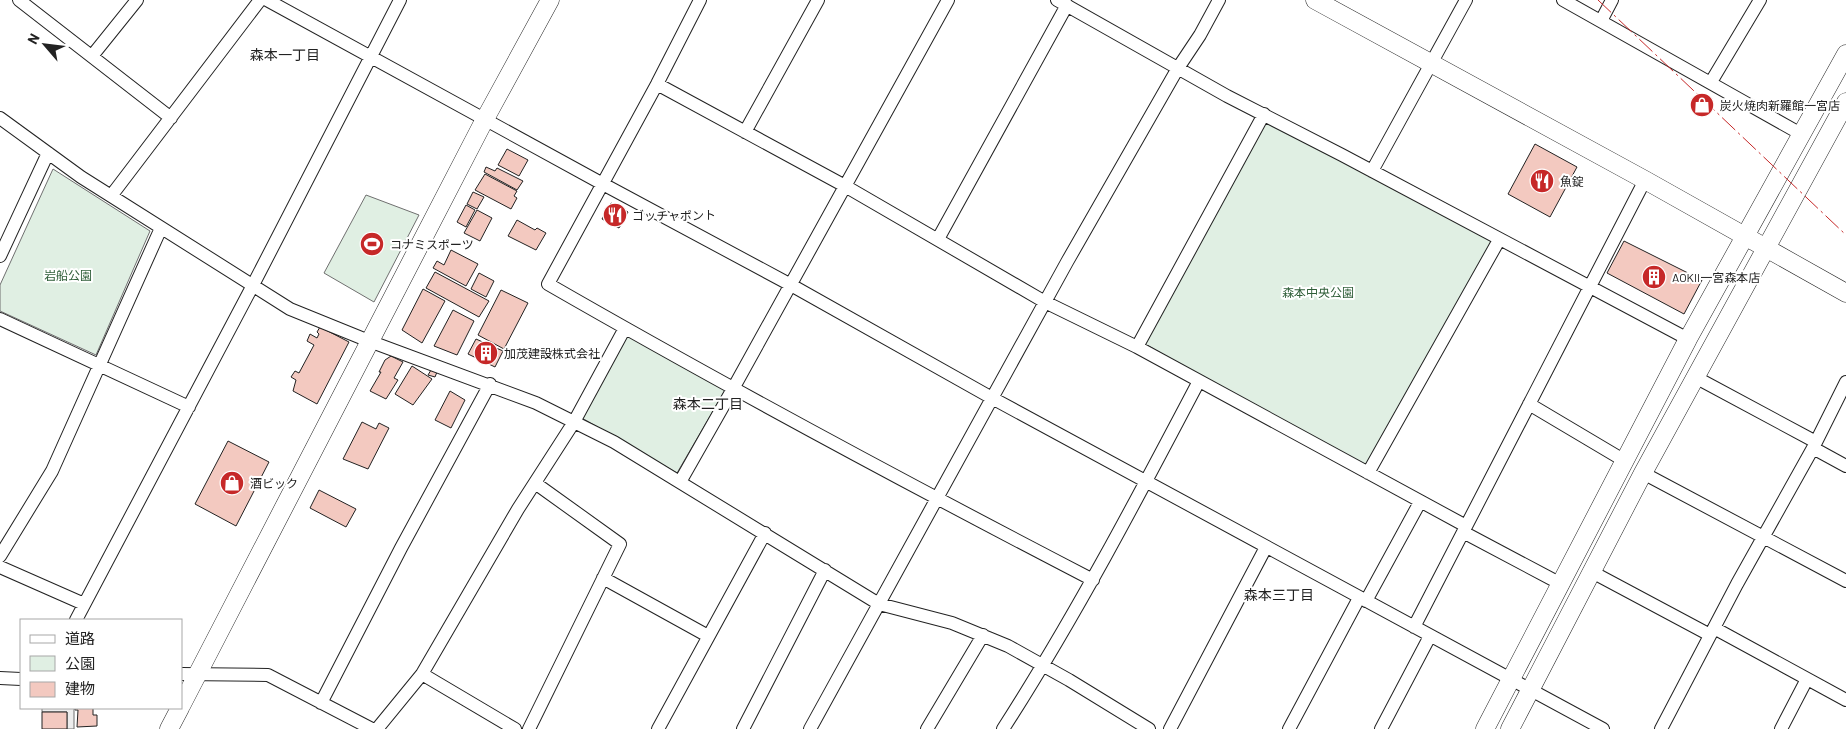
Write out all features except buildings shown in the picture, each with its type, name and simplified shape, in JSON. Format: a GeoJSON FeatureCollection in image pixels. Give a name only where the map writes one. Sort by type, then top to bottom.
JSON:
{"type":"FeatureCollection","features":[{"type":"Feature","properties":{"kind":"street"},"geometry":{"type":"LineString","coordinates":[[19,0],[171,118]]}},
{"type":"Feature","properties":{"kind":"street"},"geometry":{"type":"LineString","coordinates":[[92,56],[137,0]]}},
{"type":"Feature","properties":{"kind":"street"},"geometry":{"type":"LineString","coordinates":[[111,196],[260,0]]}},
{"type":"Feature","properties":{"kind":"street"},"geometry":{"type":"LineString","coordinates":[[267,0],[790,284],[992,398],[1603,729]]}},
{"type":"Feature","properties":{"kind":"street"},"geometry":{"type":"LineString","coordinates":[[76,619],[253,285],[400,0]]}},
{"type":"Feature","properties":{"kind":"street"},"geometry":{"type":"LineString","coordinates":[[182,703],[190,673],[550,0]]}},
{"type":"Feature","properties":{"kind":"street"},"geometry":{"type":"LineString","coordinates":[[700,0],[657,84],[601,183],[548,284],[937,499],[1093,580]]}},
{"type":"Feature","properties":{"kind":"street"},"geometry":{"type":"LineString","coordinates":[[745,132],[818,0]]}},
{"type":"Feature","properties":{"kind":"street"},"geometry":{"type":"LineString","coordinates":[[680,482],[948,0]]}},
{"type":"Feature","properties":{"kind":"street"},"geometry":{"type":"LineString","coordinates":[[810,729],[1045,302],[1178,68],[1200,35],[1219,0]]}},
{"type":"Feature","properties":{"kind":"street"},"geometry":{"type":"LineString","coordinates":[[1315,0],[1645,180],[1846,293]]}},
{"type":"Feature","properties":{"kind":"street"},"geometry":{"type":"LineString","coordinates":[[1372,171],[1466,0]]}},
{"type":"Feature","properties":{"kind":"street"},"geometry":{"type":"LineString","coordinates":[[1563,0],[1801,134]]}},
{"type":"Feature","properties":{"kind":"street"},"geometry":{"type":"LineString","coordinates":[[1601,21],[1612,0]]}},
{"type":"Feature","properties":{"kind":"street"},"geometry":{"type":"LineString","coordinates":[[1711,82],[1760,0]]}},
{"type":"Feature","properties":{"kind":"street"},"geometry":{"type":"LineString","coordinates":[[938,238],[1062,3],[1178,68],[1688,339]]}},
{"type":"Feature","properties":{"kind":"street"},"geometry":{"type":"LineString","coordinates":[[1485,729],[1688,339],[1846,54]]}},
{"type":"Feature","properties":{"kind":"street"},"geometry":{"type":"LineString","coordinates":[[657,84],[938,238],[1045,302],[1137,346],[1368,473],[1561,584]]}},
{"type":"Feature","properties":{"kind":"street"},"geometry":{"type":"LineString","coordinates":[[1510,729],[1642,473],[1846,102]]}},
{"type":"Feature","properties":{"kind":"street"},"geometry":{"type":"LineString","coordinates":[[1137,346],[1264,114]]}},
{"type":"Feature","properties":{"kind":"street"},"geometry":{"type":"LineString","coordinates":[[0,118],[111,196],[290,309],[369,341],[490,384],[536,403],[614,442],[879,604],[952,623],[1008,646],[1149,729]]}},
{"type":"Feature","properties":{"kind":"street"},"geometry":{"type":"LineString","coordinates":[[0,256],[48,153]]}},
{"type":"Feature","properties":{"kind":"street"},"geometry":{"type":"LineString","coordinates":[[1414,627],[1645,180]]}},
{"type":"Feature","properties":{"kind":"street"},"geometry":{"type":"LineString","coordinates":[[0,556],[52,471],[161,228]]}},
{"type":"Feature","properties":{"kind":"street"},"geometry":{"type":"LineString","coordinates":[[1368,473],[1499,240]]}},
{"type":"Feature","properties":{"kind":"street"},"geometry":{"type":"LineString","coordinates":[[0,319],[189,407]]}},
{"type":"Feature","properties":{"kind":"street"},"geometry":{"type":"LineString","coordinates":[[377,729],[422,674],[535,483],[574,422],[625,328]]}},
{"type":"Feature","properties":{"kind":"street"},"geometry":{"type":"LineString","coordinates":[[1695,377],[1814,445],[1846,466]]}},
{"type":"Feature","properties":{"kind":"street"},"geometry":{"type":"LineString","coordinates":[[1003,729],[1044,666],[1093,580],[1199,380]]}},
{"type":"Feature","properties":{"kind":"street"},"geometry":{"type":"LineString","coordinates":[[1661,729],[1846,382]]}},
{"type":"Feature","properties":{"kind":"street"},"geometry":{"type":"LineString","coordinates":[[320,702],[490,384]]}},
{"type":"Feature","properties":{"kind":"street"},"geometry":{"type":"LineString","coordinates":[[1529,404],[1625,461]]}},
{"type":"Feature","properties":{"kind":"street"},"geometry":{"type":"LineString","coordinates":[[1642,473],[1846,582]]}},
{"type":"Feature","properties":{"kind":"street"},"geometry":{"type":"LineString","coordinates":[[529,729],[620,544],[535,483]]}},
{"type":"Feature","properties":{"kind":"street"},"geometry":{"type":"LineString","coordinates":[[1289,729],[1420,502]]}},
{"type":"Feature","properties":{"kind":"street"},"geometry":{"type":"LineString","coordinates":[[658,729],[765,533]]}},
{"type":"Feature","properties":{"kind":"street"},"geometry":{"type":"LineString","coordinates":[[1170,729],[1266,547]]}},
{"type":"Feature","properties":{"kind":"street"},"geometry":{"type":"LineString","coordinates":[[0,567],[84,604]]}},
{"type":"Feature","properties":{"kind":"street"},"geometry":{"type":"LineString","coordinates":[[743,729],[825,570]]}},
{"type":"Feature","properties":{"kind":"street"},"geometry":{"type":"LineString","coordinates":[[1592,572],[1846,700]]}},
{"type":"Feature","properties":{"kind":"street"},"geometry":{"type":"LineString","coordinates":[[603,578],[708,636]]}},
{"type":"Feature","properties":{"kind":"street"},"geometry":{"type":"LineString","coordinates":[[927,729],[983,635]]}},
{"type":"Feature","properties":{"kind":"street"},"geometry":{"type":"LineString","coordinates":[[1381,729],[1430,636]]}},
{"type":"Feature","properties":{"kind":"street"},"geometry":{"type":"LineString","coordinates":[[190,673],[268,675],[372,729]]}},
{"type":"Feature","properties":{"kind":"street"},"geometry":{"type":"LineString","coordinates":[[422,674],[514,729]]}},
{"type":"Feature","properties":{"kind":"street"},"geometry":{"type":"LineString","coordinates":[[0,678],[20,679]]}},
{"type":"Feature","properties":{"kind":"street"},"geometry":{"type":"LineString","coordinates":[[1781,729],[1807,679]]}},
{"type":"Feature","properties":{"kind":"street"},"geometry":{"type":"LineString","coordinates":[[169,729],[180,709]]}},
{"type":"Feature","properties":{"kind":"green space","name":"森本中央公園"},"geometry":{"type":"Polygon","coordinates":[[[1264,114],[1499,240],[1368,473],[1140,341],[1264,114]]]}},
{"type":"Feature","properties":{"kind":"green space","name":"岩船公園"},"geometry":{"type":"Polygon","coordinates":[[[53,169],[150,231],[96,355],[0,311],[0,285],[53,169]]]}},
{"type":"Feature","properties":{"kind":"green space","name":"コナミスポーツ"},"geometry":{"type":"Polygon","coordinates":[[[366,195],[419,215],[374,302],[324,273],[366,195]]]}},
{"type":"Feature","properties":{"kind":"green space"},"geometry":{"type":"Polygon","coordinates":[[[627,335],[727,387],[677,473],[582,418],[627,335]]]}},
{"type":"Feature","properties":{"kind":"shaded area"},"geometry":{"type":"Polygon","coordinates":[[[42,709],[74,709],[74,729],[67,729],[67,712],[42,712],[42,709]]]}},
{"type":"Feature","properties":{"kind":"power"},"geometry":{"type":"LineString","coordinates":[[1598,0],[1846,235]]}},
{"type":"Feature","properties":{"kind":"place","name":"炭火焼肉新羅館一宮店"},"geometry":{"type":"Point","coordinates":[1702,105]}},
{"type":"Feature","properties":{"kind":"place","name":"魚錠"},"geometry":{"type":"Point","coordinates":[1542,181]}},
{"type":"Feature","properties":{"kind":"place","name":"ゴッチャポント"},"geometry":{"type":"Point","coordinates":[615,215]}},
{"type":"Feature","properties":{"kind":"place","name":"コナミスポーツ"},"geometry":{"type":"Point","coordinates":[372,244]}},
{"type":"Feature","properties":{"kind":"place","name":"AOKII一宮森本店"},"geometry":{"type":"Point","coordinates":[1654,277]}},
{"type":"Feature","properties":{"kind":"place","name":"加茂建設株式会社"},"geometry":{"type":"Point","coordinates":[486,353]}},
{"type":"Feature","properties":{"kind":"place","name":"酒ビック"},"geometry":{"type":"Point","coordinates":[232,483]}},
{"type":"Feature","properties":{"kind":"district","name":"森本一丁目"},"geometry":{"type":"Point","coordinates":[285,54]}},
{"type":"Feature","properties":{"kind":"district","name":"森本二丁目"},"geometry":{"type":"Point","coordinates":[708,403]}},
{"type":"Feature","properties":{"kind":"district","name":"森本三丁目"},"geometry":{"type":"Point","coordinates":[1279,594]}}]}
